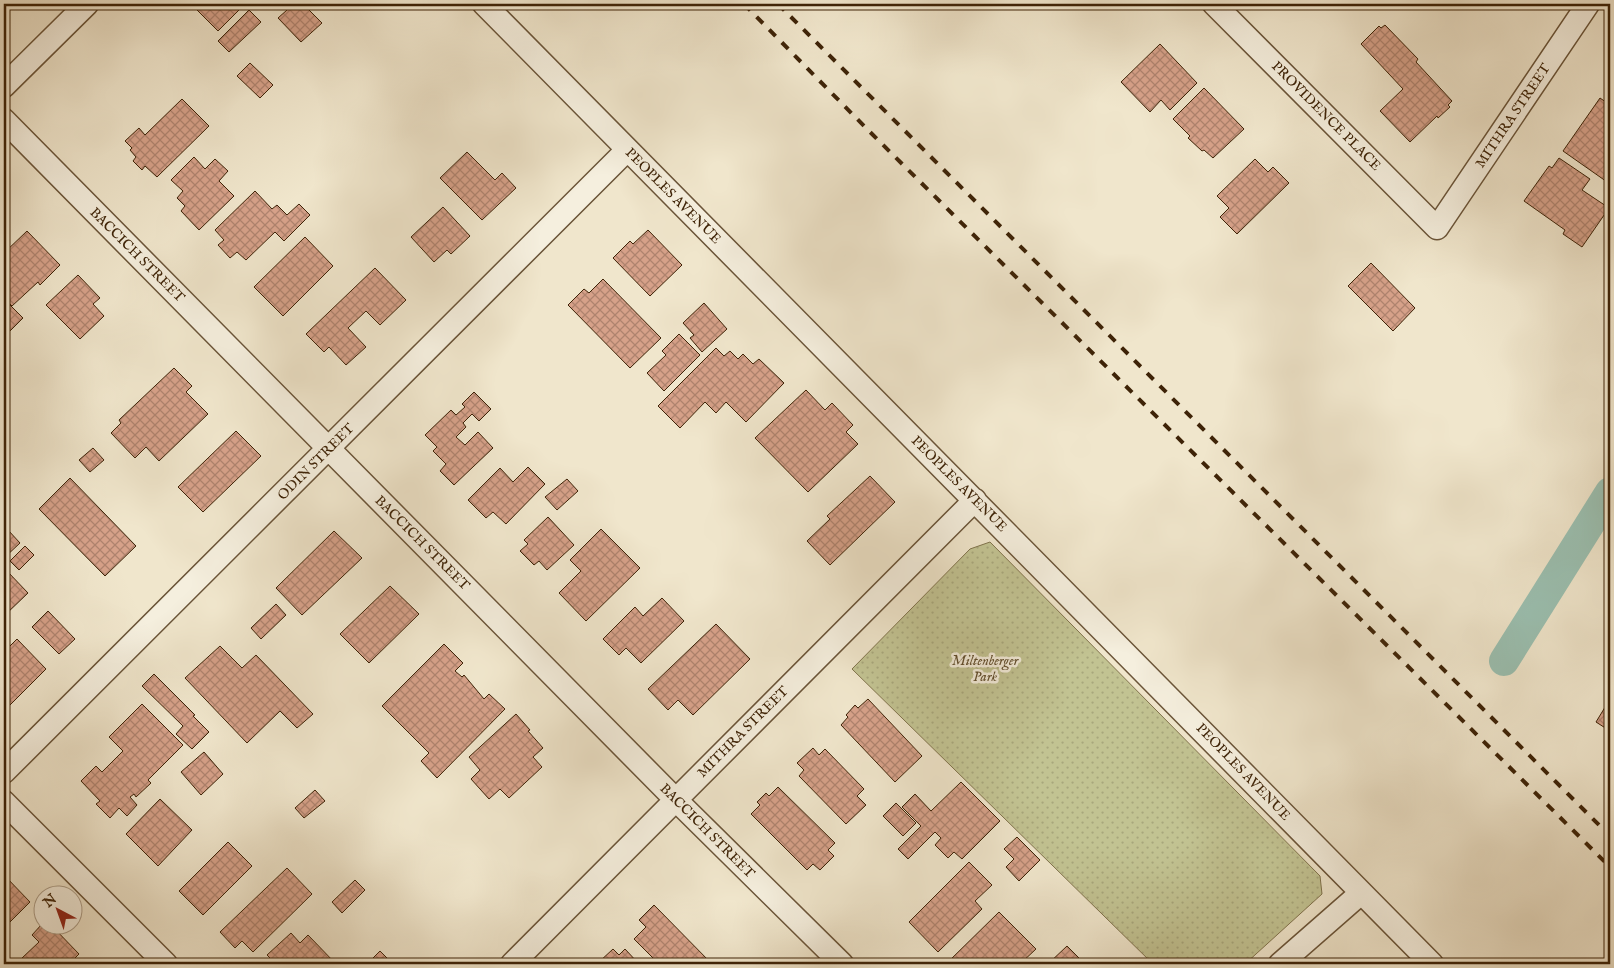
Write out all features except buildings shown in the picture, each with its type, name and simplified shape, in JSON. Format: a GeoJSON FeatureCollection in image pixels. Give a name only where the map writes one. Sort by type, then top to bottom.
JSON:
{"type":"FeatureCollection","features":[{"type":"Feature","properties":{"kind":"street"},"geometry":{"type":"LineString","coordinates":[[4,86],[87,4]]}},
{"type":"Feature","properties":{"kind":"street","name":"PEOPLES AVENUE"},"geometry":{"type":"LineString","coordinates":[[484,4],[1432,964]]}},
{"type":"Feature","properties":{"kind":"street","name":"PROVIDENCE PLACE"},"geometry":{"type":"LineString","coordinates":[[1214,4],[1437,228]]}},
{"type":"Feature","properties":{"kind":"street","name":"MITHRA STREET"},"geometry":{"type":"LineString","coordinates":[[1437,228],[1588,4]]}},
{"type":"Feature","properties":{"kind":"street","name":"BACCICH STREET"},"geometry":{"type":"LineString","coordinates":[[4,120],[676,800],[842,964]]}},
{"type":"Feature","properties":{"kind":"street","name":"ODIN STREET"},"geometry":{"type":"LineString","coordinates":[[4,772],[628,150]]}},
{"type":"Feature","properties":{"kind":"street","name":"MITHRA STREET"},"geometry":{"type":"LineString","coordinates":[[512,964],[975,500]]}},
{"type":"Feature","properties":{"kind":"street"},"geometry":{"type":"LineString","coordinates":[[4,802],[166,964]]}},
{"type":"Feature","properties":{"kind":"street"},"geometry":{"type":"LineString","coordinates":[[1280,964],[1361,894]]}},
{"type":"Feature","properties":{"kind":"green space","name":"Miltenberger Park"},"geometry":{"type":"Polygon","coordinates":[[[990,542],[1320,876],[1322,894],[1245,964],[1153,964],[852,669],[970,549],[990,542]]]}},
{"type":"Feature","properties":{"kind":"waterway"},"geometry":{"type":"LineString","coordinates":[[1504,661],[1610,492]]}},
{"type":"Feature","properties":{"kind":"railway"},"geometry":{"type":"LineString","coordinates":[[744,4],[868,130],[1610,867]]}},
{"type":"Feature","properties":{"kind":"railway"},"geometry":{"type":"LineString","coordinates":[[778,4],[1610,836]]}}]}
